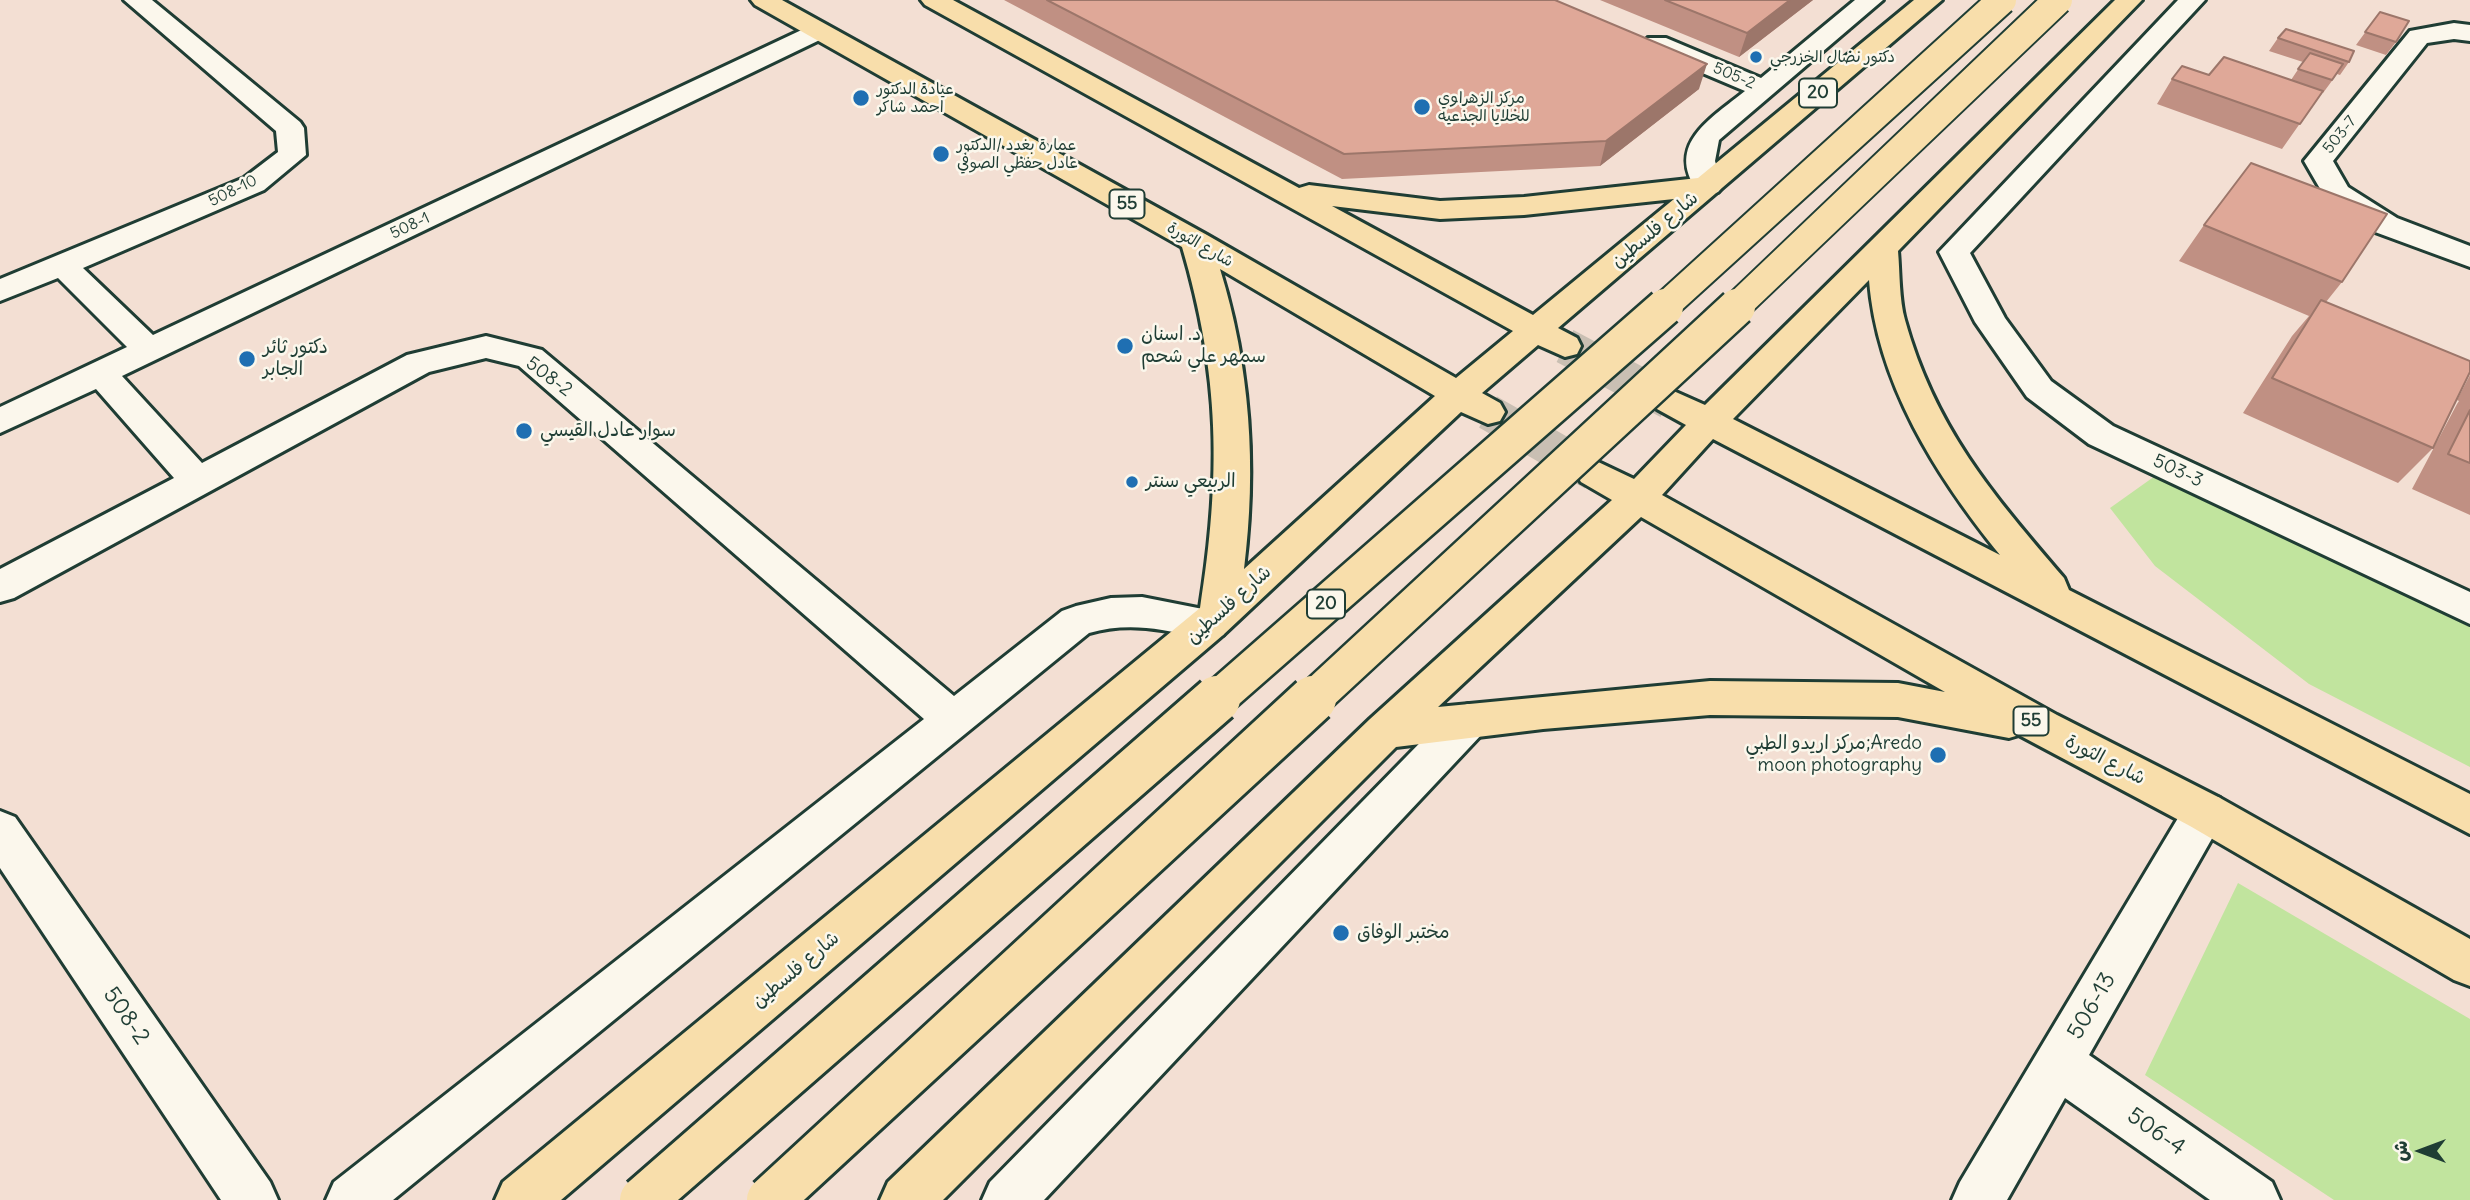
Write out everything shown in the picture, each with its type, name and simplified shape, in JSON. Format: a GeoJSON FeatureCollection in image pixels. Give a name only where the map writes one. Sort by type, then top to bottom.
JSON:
{"type":"FeatureCollection","features":[{"type":"Feature","properties":{"kind":"main road","name":"شارع الثورة"},"geometry":{"type":"LineString","coordinates":[[764,0],[1196,242],[1473,403]]}},
{"type":"Feature","properties":{"kind":"main road"},"geometry":{"type":"LineString","coordinates":[[934,0],[1550,338]]}},
{"type":"Feature","properties":{"kind":"main road","name":"شارع فلسطين"},"geometry":{"type":"LineString","coordinates":[[521,1200],[1550,338],[1707,186],[1929,0]]}},
{"type":"Feature","properties":{"kind":"main road","name":"20"},"geometry":{"type":"LineString","coordinates":[[643,1200],[1647,323],[2002,0]]}},
{"type":"Feature","properties":{"kind":"main road"},"geometry":{"type":"LineString","coordinates":[[770,1200],[1706,336],[2058,0]]}},
{"type":"Feature","properties":{"kind":"main road"},"geometry":{"type":"LineString","coordinates":[[906,1200],[1385,731],[1638,498],[1709,422],[2129,0]]}},
{"type":"Feature","properties":{"kind":"main road"},"geometry":{"type":"LineString","coordinates":[[1281,190],[1360,203],[1440,210],[1524,206],[1707,186]]}},
{"type":"Feature","properties":{"kind":"main road"},"geometry":{"type":"LineString","coordinates":[[1196,242],[1213,292],[1226,346],[1233,405],[1231,539],[1214,619]]}},
{"type":"Feature","properties":{"kind":"main road"},"geometry":{"type":"LineString","coordinates":[[1882,248],[1888,318],[1919,407],[1975,499],[2060,601]]}},
{"type":"Feature","properties":{"kind":"main road"},"geometry":{"type":"LineString","coordinates":[[1669,401],[2470,815]]}},
{"type":"Feature","properties":{"kind":"main road","name":"شارع الثورة"},"geometry":{"type":"LineString","coordinates":[[1594,473],[2042,727],[2205,812],[2470,964]]}},
{"type":"Feature","properties":{"kind":"main road"},"geometry":{"type":"LineString","coordinates":[[1385,731],[1710,698],[1899,700],[2042,727]]}},
{"type":"Feature","properties":{"kind":"street","name":"508-10"},"geometry":{"type":"LineString","coordinates":[[0,291],[254,184],[292,155],[290,128],[137,0]]}},
{"type":"Feature","properties":{"kind":"street"},"geometry":{"type":"LineString","coordinates":[[1707,186],[1700,167],[1700,149],[1707,135],[1870,0]]}},
{"type":"Feature","properties":{"kind":"street","name":"503-3"},"geometry":{"type":"LineString","coordinates":[[2192,0],[1954,252],[1991,322],[2039,389],[2101,435],[2470,609]]}},
{"type":"Feature","properties":{"kind":"street","name":"503-7"},"geometry":{"type":"LineString","coordinates":[[2470,33],[2454,31],[2419,36],[2318,161],[2336,193],[2386,225],[2470,257]]}},
{"type":"Feature","properties":{"kind":"street","name":"508-1"},"geometry":{"type":"LineString","coordinates":[[0,421],[820,32]]}},
{"type":"Feature","properties":{"kind":"street","name":"505-2"},"geometry":{"type":"LineString","coordinates":[[1638,36],[1762,88]]}},
{"type":"Feature","properties":{"kind":"street"},"geometry":{"type":"LineString","coordinates":[[62,265],[149,350]]}},
{"type":"Feature","properties":{"kind":"street","name":"508-2"},"geometry":{"type":"LineString","coordinates":[[0,587],[419,363],[486,347],[530,358],[954,720]]}},
{"type":"Feature","properties":{"kind":"street"},"geometry":{"type":"LineString","coordinates":[[100,373],[197,480]]}},
{"type":"Feature","properties":{"kind":"street"},"geometry":{"type":"LineString","coordinates":[[352,1200],[1056,636],[1088,618],[1124,610],[1214,619]]}},
{"type":"Feature","properties":{"kind":"street"},"geometry":{"type":"LineString","coordinates":[[1008,1200],[1468,721]]}},
{"type":"Feature","properties":{"kind":"street","name":"506-13"},"geometry":{"type":"LineString","coordinates":[[1978,1200],[2205,812]]}},
{"type":"Feature","properties":{"kind":"street","name":"508-2"},"geometry":{"type":"LineString","coordinates":[[0,831],[252,1200]]}},
{"type":"Feature","properties":{"kind":"street","name":"506-4"},"geometry":{"type":"LineString","coordinates":[[2058,1063],[2254,1200]]}},
{"type":"Feature","properties":{"kind":"green space"},"geometry":{"type":"Polygon","coordinates":[[[2155,476],[2470,627],[2470,767],[2309,684],[2155,566],[2110,508],[2155,476]]]}},
{"type":"Feature","properties":{"kind":"green space"},"geometry":{"type":"Polygon","coordinates":[[[2238,883],[2470,1019],[2470,1200],[2334,1200],[2145,1075],[2238,883]]]}},
{"type":"Feature","properties":{"kind":"building"},"geometry":{"type":"Polygon","coordinates":[[[1047,0],[1555,0],[1707,64],[1606,141],[1344,154],[1047,0]]]}},
{"type":"Feature","properties":{"kind":"building"},"geometry":{"type":"Polygon","coordinates":[[[1665,0],[1790,0],[1747,33],[1665,0]]]}},
{"type":"Feature","properties":{"kind":"building"},"geometry":{"type":"Polygon","coordinates":[[[2380,12],[2409,21],[2396,42],[2365,32],[2380,12]]]}},
{"type":"Feature","properties":{"kind":"building"},"geometry":{"type":"Polygon","coordinates":[[[2286,29],[2354,51],[2349,62],[2278,38],[2286,29]]]}},
{"type":"Feature","properties":{"kind":"building"},"geometry":{"type":"Polygon","coordinates":[[[2310,53],[2343,64],[2332,80],[2298,69],[2310,53]]]}},
{"type":"Feature","properties":{"kind":"building"},"geometry":{"type":"Polygon","coordinates":[[[2224,57],[2323,91],[2300,124],[2172,79],[2182,66],[2209,75],[2224,57]]]}},
{"type":"Feature","properties":{"kind":"building"},"geometry":{"type":"Polygon","coordinates":[[[2251,163],[2387,214],[2342,282],[2204,225],[2251,163]]]}},
{"type":"Feature","properties":{"kind":"building"},"geometry":{"type":"Polygon","coordinates":[[[2321,300],[2470,361],[2470,372],[2433,448],[2272,378],[2321,300]]]}},
{"type":"Feature","properties":{"kind":"building"},"geometry":{"type":"Polygon","coordinates":[[[2470,410],[2470,463],[2448,454],[2470,410]]]}},
{"type":"Feature","properties":{"kind":"tunnel"},"geometry":{"type":"LineString","coordinates":[[1565,346],[1669,401]]}},
{"type":"Feature","properties":{"kind":"tunnel"},"geometry":{"type":"LineString","coordinates":[[1488,412],[1594,473]]}},
{"type":"Feature","properties":{"kind":"place","name":"دكتور نضال الخزرجي"},"geometry":{"type":"Point","coordinates":[1756,57]}},
{"type":"Feature","properties":{"kind":"place","name":"عيادة الدكتور احمد شاكر"},"geometry":{"type":"Point","coordinates":[861,98]}},
{"type":"Feature","properties":{"kind":"place","name":"مركز الزهراوي للخلايا الجذعيه"},"geometry":{"type":"Point","coordinates":[1422,107]}},
{"type":"Feature","properties":{"kind":"place","name":"عمارة بغدد /الدكتور عادل حفظي الصوفي"},"geometry":{"type":"Point","coordinates":[941,154]}},
{"type":"Feature","properties":{"kind":"place","name":"د. اسنان سمهر علي شحم"},"geometry":{"type":"Point","coordinates":[1125,346]}},
{"type":"Feature","properties":{"kind":"place","name":"دكتور ثائر الجابر"},"geometry":{"type":"Point","coordinates":[247,359]}},
{"type":"Feature","properties":{"kind":"place","name":"سوار عادل القيسي"},"geometry":{"type":"Point","coordinates":[524,431]}},
{"type":"Feature","properties":{"kind":"place","name":"الربيعي سنتر"},"geometry":{"type":"Point","coordinates":[1132,482]}},
{"type":"Feature","properties":{"kind":"place","name":"مركز اريدو الطبي;Aredo moon photography"},"geometry":{"type":"Point","coordinates":[1938,755]}},
{"type":"Feature","properties":{"kind":"place","name":"مختبر الوفاق"},"geometry":{"type":"Point","coordinates":[1341,933]}}]}
